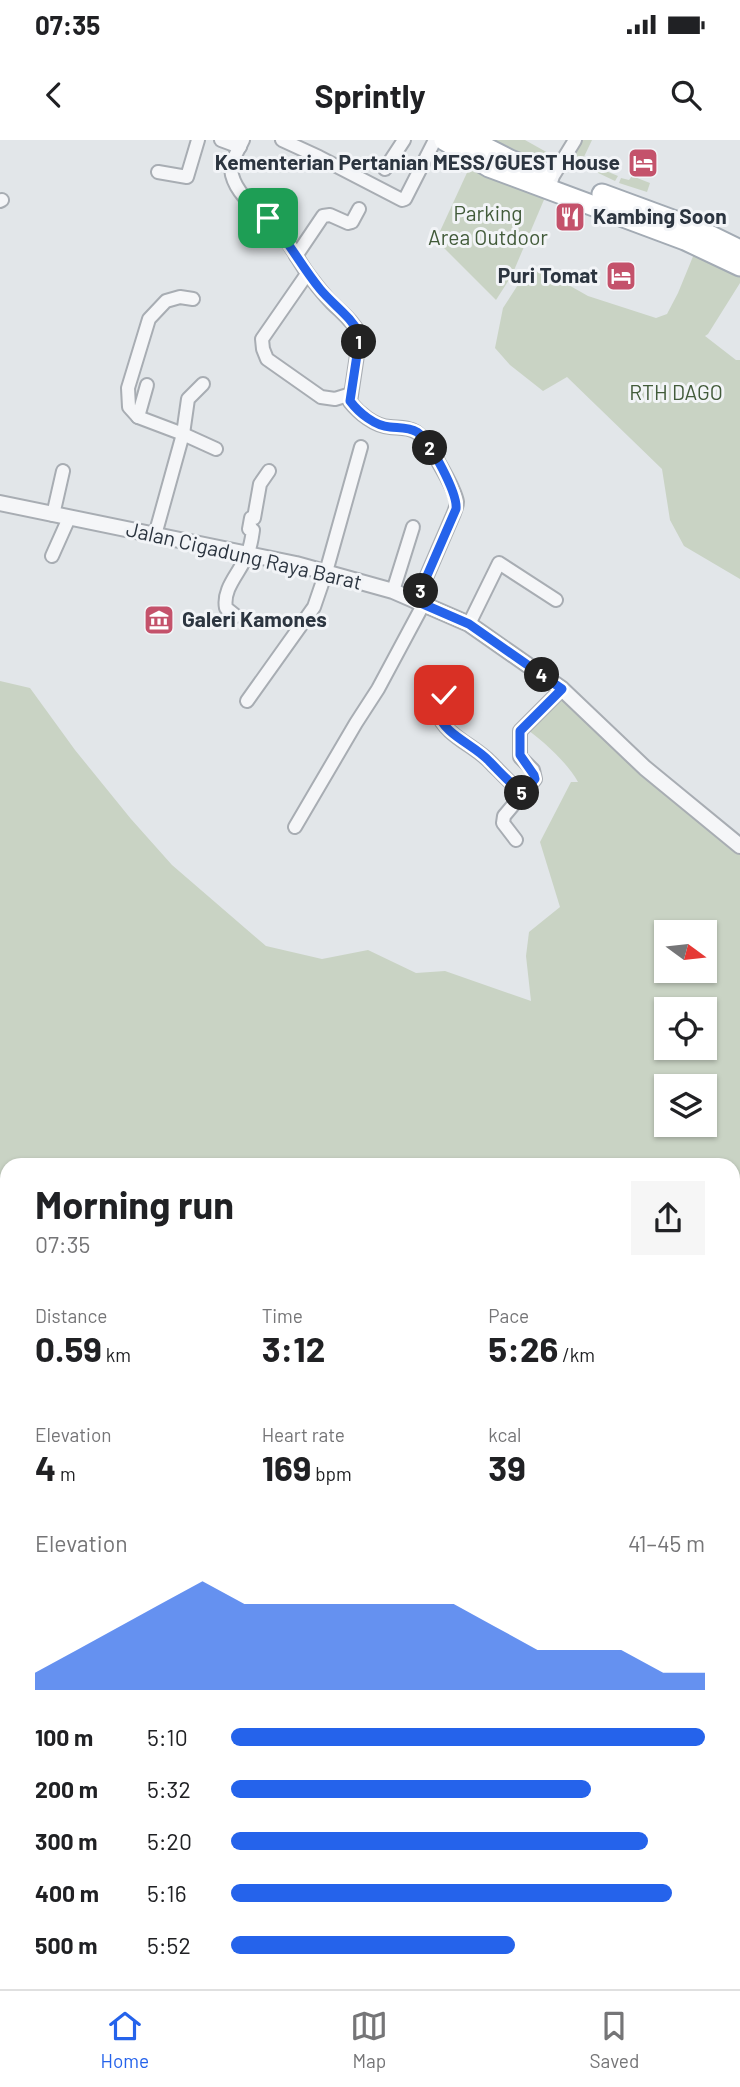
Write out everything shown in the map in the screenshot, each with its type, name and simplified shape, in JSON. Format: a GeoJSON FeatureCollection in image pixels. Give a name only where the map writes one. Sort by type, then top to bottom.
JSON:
{"type":"FeatureCollection","features":[{"type":"Feature","properties":{"kind":"main road"},"geometry":{"type":"LineString","coordinates":[[444,140],[489,167],[551,182],[697,229],[740,250]]}},
{"type":"Feature","properties":{"kind":"main road"},"geometry":{"type":"LineString","coordinates":[[471,140],[551,182],[702,246],[740,266]]}},
{"type":"Feature","properties":{"kind":"street"},"geometry":{"type":"LineString","coordinates":[[158,172],[187,177],[198,140]]}},
{"type":"Feature","properties":{"kind":"street"},"geometry":{"type":"LineString","coordinates":[[221,140],[242,143],[232,165],[236,184],[248,202],[281,232],[307,274],[332,304],[355,325],[360,335],[349,400],[351,404],[376,424],[419,434],[441,466],[457,502],[420,603],[379,689],[295,827]]}},
{"type":"Feature","properties":{"kind":"street"},"geometry":{"type":"LineString","coordinates":[[282,140],[307,145],[402,200],[405,199],[435,140]]}},
{"type":"Feature","properties":{"kind":"street"},"geometry":{"type":"LineString","coordinates":[[385,169],[404,140]]}},
{"type":"Feature","properties":{"kind":"street"},"geometry":{"type":"LineString","coordinates":[[551,182],[575,140]]}},
{"type":"Feature","properties":{"kind":"street"},"geometry":{"type":"LineString","coordinates":[[296,256],[323,216],[330,215],[348,223],[352,222],[359,209]]}},
{"type":"Feature","properties":{"kind":"street"},"geometry":{"type":"LineString","coordinates":[[307,274],[262,339],[262,349],[267,359],[321,397],[335,399],[351,394]]}},
{"type":"Feature","properties":{"kind":"street"},"geometry":{"type":"LineString","coordinates":[[193,299],[180,297],[166,301],[149,319],[128,388],[129,407],[138,417],[216,449]]}},
{"type":"Feature","properties":{"kind":"street"},"geometry":{"type":"LineString","coordinates":[[155,535],[183,434],[188,399],[203,384]]}},
{"type":"Feature","properties":{"kind":"street"},"geometry":{"type":"LineString","coordinates":[[138,417],[147,385]]}},
{"type":"Feature","properties":{"kind":"street"},"geometry":{"type":"LineString","coordinates":[[247,701],[314,607],[361,447]]}},
{"type":"Feature","properties":{"kind":"street"},"geometry":{"type":"LineString","coordinates":[[53,515],[63,471]]}},
{"type":"Feature","properties":{"kind":"street"},"geometry":{"type":"LineString","coordinates":[[236,616],[226,608],[225,600],[248,553],[253,530],[249,529],[251,518],[254,517],[260,484],[269,471]]}},
{"type":"Feature","properties":{"kind":"street","name":"Jalan Cigadung Raya Barat"},"geometry":{"type":"LineString","coordinates":[[0,503],[248,553],[326,572],[393,591],[469,624],[562,689],[645,768],[740,846]]}},
{"type":"Feature","properties":{"kind":"street"},"geometry":{"type":"LineString","coordinates":[[52,556],[69,518]]}},
{"type":"Feature","properties":{"kind":"street"},"geometry":{"type":"LineString","coordinates":[[393,591],[412,527]]}},
{"type":"Feature","properties":{"kind":"street"},"geometry":{"type":"LineString","coordinates":[[469,624],[499,563],[556,600]]}},
{"type":"Feature","properties":{"kind":"street"},"geometry":{"type":"LineString","coordinates":[[516,840],[503,820],[535,779],[520,755],[520,731],[562,689]]}},
{"type":"Feature","properties":{"kind":"street"},"geometry":{"type":"LineString","coordinates":[[444,695],[437,712],[447,729],[489,761],[496,771],[523,794]]}},
{"type":"Feature","properties":{"kind":"green space"},"geometry":{"type":"Polygon","coordinates":[[[480,140],[525,140],[557,158],[550,171],[480,140]]]}},
{"type":"Feature","properties":{"kind":"green space"},"geometry":{"type":"Polygon","coordinates":[[[581,140],[592,140],[582,161],[618,176],[615,181],[569,159],[581,140]]]}},
{"type":"Feature","properties":{"kind":"green space","name":"Parking Area Outdoor"},"geometry":{"type":"Polygon","coordinates":[[[471,164],[546,195],[512,275],[496,300],[436,240],[471,164]]]}},
{"type":"Feature","properties":{"kind":"green space"},"geometry":{"type":"Polygon","coordinates":[[[632,176],[650,183],[647,192],[619,183],[621,178],[629,180],[632,176]]]}},
{"type":"Feature","properties":{"kind":"green space","name":"RTH DAGO"},"geometry":{"type":"Polygon","coordinates":[[[694,254],[740,272],[740,283],[705,336],[736,360],[740,360],[740,579],[684,546],[670,520],[662,469],[567,377],[543,391],[510,365],[495,348],[503,308],[523,277],[542,270],[588,296],[656,318],[667,314],[694,254]]]}},
{"type":"Feature","properties":{"kind":"green space"},"geometry":{"type":"Polygon","coordinates":[[[0,681],[30,688],[75,750],[172,865],[266,946],[322,959],[368,950],[416,973],[445,971],[531,1001],[526,956],[529,932],[560,907],[540,842],[571,782],[578,782],[554,752],[524,727],[562,689],[740,840],[740,1158],[0,1158],[0,681]]]}},
{"type":"Feature","properties":{"kind":"place","name":"Kementerian Pertanian MESS/GUEST House"},"geometry":{"type":"Point","coordinates":[643,163]}},
{"type":"Feature","properties":{"kind":"place","name":"Kambing Soon"},"geometry":{"type":"Point","coordinates":[570,217]}},
{"type":"Feature","properties":{"kind":"place","name":"Puri Tomat"},"geometry":{"type":"Point","coordinates":[621,276]}},
{"type":"Feature","properties":{"kind":"place","name":"Galeri Kamones"},"geometry":{"type":"Point","coordinates":[159,620]}},
{"type":"Feature","properties":{"kind":"route"},"geometry":{"type":"LineString","coordinates":[[268,218],[281,232],[307,274],[332,304],[355,325],[360,335],[350,401],[376,424],[419,434],[441,466],[457,502],[416,601],[469,624],[562,689],[520,731],[520,755],[533,770],[535,779],[523,794],[496,771],[489,761],[447,729],[437,716],[444,695]]}}]}
